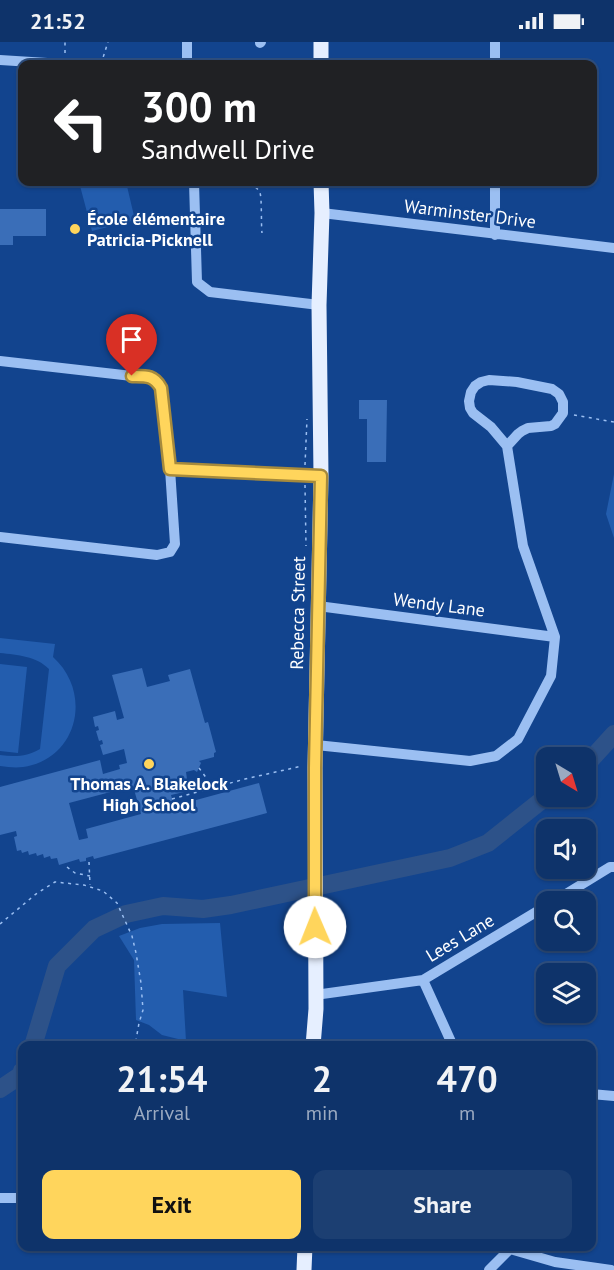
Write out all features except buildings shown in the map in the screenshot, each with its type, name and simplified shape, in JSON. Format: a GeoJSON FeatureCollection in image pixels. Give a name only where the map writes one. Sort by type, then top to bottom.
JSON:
{"type":"FeatureCollection","features":[{"type":"Feature","properties":{"kind":"main road"},"geometry":{"type":"LineString","coordinates":[[321,42],[321,60]]}},
{"type":"Feature","properties":{"kind":"main road","name":"Rebecca Street"},"geometry":{"type":"LineString","coordinates":[[313,1041],[315,765],[321,476],[319,305],[321,186]]}},
{"type":"Feature","properties":{"kind":"main road"},"geometry":{"type":"LineString","coordinates":[[304,1270],[305,1251]]}},
{"type":"Feature","properties":{"kind":"street"},"geometry":{"type":"LineString","coordinates":[[187,42],[187,60]]}},
{"type":"Feature","properties":{"kind":"street"},"geometry":{"type":"LineString","coordinates":[[495,42],[495,60]]}},
{"type":"Feature","properties":{"kind":"street"},"geometry":{"type":"LineString","coordinates":[[0,60],[18,61]]}},
{"type":"Feature","properties":{"kind":"street"},"geometry":{"type":"LineString","coordinates":[[194,186],[196,282],[210,292],[319,305]]}},
{"type":"Feature","properties":{"kind":"street"},"geometry":{"type":"LineString","coordinates":[[495,186],[495,235]]}},
{"type":"Feature","properties":{"kind":"street","name":"Warminster Drive"},"geometry":{"type":"LineString","coordinates":[[322,213],[614,248]]}},
{"type":"Feature","properties":{"kind":"street"},"geometry":{"type":"LineString","coordinates":[[0,361],[146,376],[157,381],[161,388],[176,544],[170,552],[158,555],[0,537]]}},
{"type":"Feature","properties":{"kind":"street"},"geometry":{"type":"LineString","coordinates":[[316,745],[470,761],[496,756],[518,740],[551,676],[555,637],[523,546],[507,446],[491,427],[473,413],[469,401],[475,386],[489,380],[517,382],[552,389],[559,394],[563,412],[555,423],[550,426],[528,428],[518,434],[507,446]]}},
{"type":"Feature","properties":{"kind":"street"},"geometry":{"type":"LineString","coordinates":[[170,469],[321,476]]}},
{"type":"Feature","properties":{"kind":"street","name":"Wendy Lane"},"geometry":{"type":"LineString","coordinates":[[318,606],[555,637]]}},
{"type":"Feature","properties":{"kind":"street"},"geometry":{"type":"LineString","coordinates":[[571,891],[610,867],[614,867]]}},
{"type":"Feature","properties":{"kind":"street","name":"Lees Lane"},"geometry":{"type":"LineString","coordinates":[[315,995],[423,980],[536,912]]}},
{"type":"Feature","properties":{"kind":"street"},"geometry":{"type":"LineString","coordinates":[[423,980],[451,1041]]}},
{"type":"Feature","properties":{"kind":"street"},"geometry":{"type":"LineString","coordinates":[[596,1094],[614,1096]]}},
{"type":"Feature","properties":{"kind":"street"},"geometry":{"type":"LineString","coordinates":[[0,1198],[18,1198]]}},
{"type":"Feature","properties":{"kind":"street"},"geometry":{"type":"LineString","coordinates":[[489,1270],[508,1251]]}},
{"type":"Feature","properties":{"kind":"street"},"geometry":{"type":"LineString","coordinates":[[517,1251],[555,1262],[612,1270]]}},
{"type":"Feature","properties":{"kind":"path"},"geometry":{"type":"LineString","coordinates":[[102,60],[108,42]]}},
{"type":"Feature","properties":{"kind":"path"},"geometry":{"type":"LineString","coordinates":[[253,186],[260,193],[262,233]]}},
{"type":"Feature","properties":{"kind":"path"},"geometry":{"type":"LineString","coordinates":[[563,412],[614,422]]}},
{"type":"Feature","properties":{"kind":"path"},"geometry":{"type":"LineString","coordinates":[[172,799],[295,766],[315,765]]}},
{"type":"Feature","properties":{"kind":"path"},"geometry":{"type":"LineString","coordinates":[[199,768],[214,788]]}},
{"type":"Feature","properties":{"kind":"path"},"geometry":{"type":"LineString","coordinates":[[88,862],[90,887]]}},
{"type":"Feature","properties":{"kind":"path"},"geometry":{"type":"LineString","coordinates":[[67,867],[75,873],[90,876]]}},
{"type":"Feature","properties":{"kind":"path"},"geometry":{"type":"LineString","coordinates":[[0,924],[36,894],[56,882],[103,891],[117,903],[132,936],[138,963],[143,1010],[136,1041]]}},
{"type":"Feature","properties":{"kind":"shaded area"},"geometry":{"type":"Polygon","coordinates":[[[80,186],[127,186],[135,220],[92,231],[80,186]]]}},
{"type":"Feature","properties":{"kind":"shaded area"},"geometry":{"type":"Polygon","coordinates":[[[614,474],[614,538],[606,514],[614,474]]]}},
{"type":"Feature","properties":{"kind":"shaded area"},"geometry":{"type":"Polygon","coordinates":[[[0,638],[55,644],[53,657],[65,672],[73,688],[76,706],[74,722],[67,738],[57,752],[42,761],[23,767],[0,766],[0,755],[20,756],[40,749],[49,669],[33,659],[0,653],[0,638]]]}},
{"type":"Feature","properties":{"kind":"shaded area"},"geometry":{"type":"Polygon","coordinates":[[[0,664],[27,667],[18,753],[0,751],[0,664]]]}},
{"type":"Feature","properties":{"kind":"shaded area"},"geometry":{"type":"Polygon","coordinates":[[[220,923],[227,997],[183,990],[186,1041],[162,1035],[149,1025],[136,1020],[134,960],[119,936],[140,928],[162,924],[220,923]]]}},
{"type":"Feature","properties":{"kind":"waterway"},"geometry":{"type":"LineString","coordinates":[[596,754],[614,734]]}},
{"type":"Feature","properties":{"kind":"waterway"},"geometry":{"type":"LineString","coordinates":[[34,1041],[57,966],[94,929],[126,914],[163,906],[203,909],[231,905],[450,858],[488,843],[536,805]]}},
{"type":"Feature","properties":{"kind":"waterway"},"geometry":{"type":"LineString","coordinates":[[0,1089],[18,1077]]}},
{"type":"Feature","properties":{"kind":"place","name":"École élémentaire Patricia-Picknell"},"geometry":{"type":"Point","coordinates":[75,229]}},
{"type":"Feature","properties":{"kind":"place","name":"Thomas A. Blakelock High School"},"geometry":{"type":"Point","coordinates":[149,764]}},
{"type":"Feature","properties":{"kind":"route"},"geometry":{"type":"LineString","coordinates":[[132,376],[146,376],[157,381],[161,388],[170,469],[321,476],[315,768],[315,927]]}}]}
